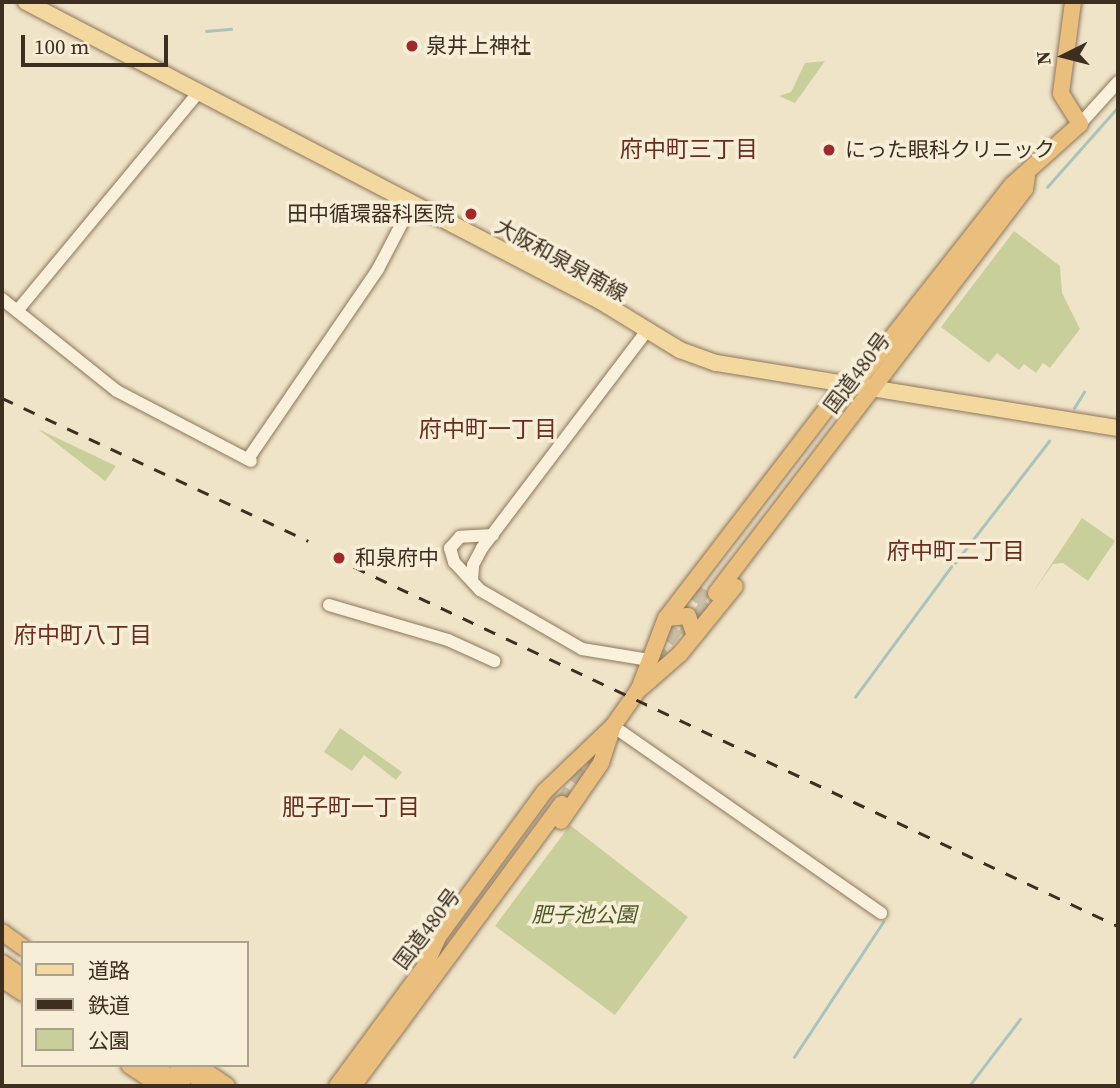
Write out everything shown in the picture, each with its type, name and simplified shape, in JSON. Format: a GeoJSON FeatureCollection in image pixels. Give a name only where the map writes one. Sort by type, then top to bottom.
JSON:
{"type":"FeatureCollection","features":[{"type":"Feature","properties":{"kind":"highway"},"geometry":{"type":"LineString","coordinates":[[1073,2],[1061,93],[1080,124]]}},
{"type":"Feature","properties":{"kind":"highway","name":"国道480号"},"geometry":{"type":"LineString","coordinates":[[1027,176],[1025,189],[851,417],[712,589],[855,384],[1012,186],[1027,176],[1080,124]]}},
{"type":"Feature","properties":{"kind":"highway"},"geometry":{"type":"LineString","coordinates":[[639,689],[666,618],[833,400],[855,384]]}},
{"type":"Feature","properties":{"kind":"highway"},"geometry":{"type":"LineString","coordinates":[[423,971],[438,937],[556,780],[613,726],[639,689],[695,636],[818,477],[851,417]]}},
{"type":"Feature","properties":{"kind":"highway"},"geometry":{"type":"LineString","coordinates":[[666,618],[688,615],[695,636]]}},
{"type":"Feature","properties":{"kind":"highway"},"geometry":{"type":"LineString","coordinates":[[423,995],[449,975],[579,797],[601,764],[613,726]]}},
{"type":"Feature","properties":{"kind":"highway"},"geometry":{"type":"LineString","coordinates":[[556,780],[579,797]]}},
{"type":"Feature","properties":{"kind":"highway","name":"国道480号"},"geometry":{"type":"LineString","coordinates":[[337,1086],[556,800],[423,995],[353,1086]]}},
{"type":"Feature","properties":{"kind":"highway"},"geometry":{"type":"LineString","coordinates":[[2,932],[21,946]]}},
{"type":"Feature","properties":{"kind":"highway"},"geometry":{"type":"LineString","coordinates":[[2,945],[21,958]]}},
{"type":"Feature","properties":{"kind":"highway"},"geometry":{"type":"LineString","coordinates":[[2,963],[21,976]]}},
{"type":"Feature","properties":{"kind":"highway"},"geometry":{"type":"LineString","coordinates":[[2,979],[21,992]]}},
{"type":"Feature","properties":{"kind":"highway"},"geometry":{"type":"LineString","coordinates":[[132,1067],[160,1086]]}},
{"type":"Feature","properties":{"kind":"highway"},"geometry":{"type":"LineString","coordinates":[[155,1067],[183,1086]]}},
{"type":"Feature","properties":{"kind":"highway"},"geometry":{"type":"LineString","coordinates":[[181,1067],[209,1086]]}},
{"type":"Feature","properties":{"kind":"highway"},"geometry":{"type":"LineString","coordinates":[[200,1067],[227,1086]]}},
{"type":"Feature","properties":{"kind":"main road","name":"大阪和泉泉南線"},"geometry":{"type":"LineString","coordinates":[[26,2],[600,301],[645,333],[716,363],[1118,428]]}},
{"type":"Feature","properties":{"kind":"street"},"geometry":{"type":"LineString","coordinates":[[1080,124],[1118,82]]}},
{"type":"Feature","properties":{"kind":"street"},"geometry":{"type":"LineString","coordinates":[[17,311],[199,92]]}},
{"type":"Feature","properties":{"kind":"street"},"geometry":{"type":"LineString","coordinates":[[2,299],[126,397],[250,460],[378,269],[412,204]]}},
{"type":"Feature","properties":{"kind":"street"},"geometry":{"type":"LineString","coordinates":[[472,581],[472,565],[480,552],[645,333]]}},
{"type":"Feature","properties":{"kind":"street"},"geometry":{"type":"LineString","coordinates":[[493,535],[474,539],[460,537],[452,543],[450,554],[472,581],[583,649],[649,660]]}},
{"type":"Feature","properties":{"kind":"street"},"geometry":{"type":"LineString","coordinates":[[474,539],[480,552]]}},
{"type":"Feature","properties":{"kind":"street"},"geometry":{"type":"LineString","coordinates":[[458,565],[472,565]]}},
{"type":"Feature","properties":{"kind":"street"},"geometry":{"type":"LineString","coordinates":[[328,605],[448,640],[494,661]]}},
{"type":"Feature","properties":{"kind":"street"},"geometry":{"type":"LineString","coordinates":[[613,726],[881,913]]}},
{"type":"Feature","properties":{"kind":"green space"},"geometry":{"type":"Polygon","coordinates":[[[825,61],[795,103],[779,96],[791,92],[805,63],[825,61]]]}},
{"type":"Feature","properties":{"kind":"green space"},"geometry":{"type":"Polygon","coordinates":[[[1014,231],[1060,266],[1062,293],[1080,329],[1050,368],[1043,363],[1036,373],[1024,364],[1019,370],[997,353],[989,363],[941,327],[1014,231]]]}},
{"type":"Feature","properties":{"kind":"green space"},"geometry":{"type":"Polygon","coordinates":[[[38,429],[116,466],[105,481],[38,429]]]}},
{"type":"Feature","properties":{"kind":"green space"},"geometry":{"type":"Polygon","coordinates":[[[1082,518],[1115,541],[1088,581],[1063,563],[1053,564],[1031,595],[1082,518]]]}},
{"type":"Feature","properties":{"kind":"green space"},"geometry":{"type":"Polygon","coordinates":[[[340,728],[402,772],[396,780],[364,755],[352,771],[324,752],[340,728]]]}},
{"type":"Feature","properties":{"kind":"green space","name":"肥子池公園"},"geometry":{"type":"Polygon","coordinates":[[[570,825],[688,917],[615,1015],[495,926],[570,825]]]}},
{"type":"Feature","properties":{"kind":"waterway"},"geometry":{"type":"LineString","coordinates":[[206,31],[231,29]]}},
{"type":"Feature","properties":{"kind":"waterway"},"geometry":{"type":"LineString","coordinates":[[1047,187],[1118,107]]}},
{"type":"Feature","properties":{"kind":"waterway"},"geometry":{"type":"LineString","coordinates":[[1074,408],[1084,392]]}},
{"type":"Feature","properties":{"kind":"waterway"},"geometry":{"type":"LineString","coordinates":[[955,563],[1049,441]]}},
{"type":"Feature","properties":{"kind":"waterway"},"geometry":{"type":"LineString","coordinates":[[855,697],[951,567]]}},
{"type":"Feature","properties":{"kind":"waterway"},"geometry":{"type":"LineString","coordinates":[[794,1057],[883,922]]}},
{"type":"Feature","properties":{"kind":"waterway"},"geometry":{"type":"LineString","coordinates":[[969,1086],[1020,1019]]}},
{"type":"Feature","properties":{"kind":"tunnel"},"geometry":{"type":"LineString","coordinates":[[652,660],[707,586]]}},
{"type":"Feature","properties":{"kind":"tunnel"},"geometry":{"type":"LineString","coordinates":[[685,636],[716,593]]}},
{"type":"Feature","properties":{"kind":"tunnel"},"geometry":{"type":"LineString","coordinates":[[562,804],[603,747]]}},
{"type":"Feature","properties":{"kind":"railway"},"geometry":{"type":"LineString","coordinates":[[2,398],[308,541]]}},
{"type":"Feature","properties":{"kind":"railway"},"geometry":{"type":"LineString","coordinates":[[354,567],[1118,926]]}},
{"type":"Feature","properties":{"kind":"place","name":"泉井上神社"},"geometry":{"type":"Point","coordinates":[412,46]}},
{"type":"Feature","properties":{"kind":"place","name":"にった眼科クリニック"},"geometry":{"type":"Point","coordinates":[829,150]}},
{"type":"Feature","properties":{"kind":"place","name":"田中循環器科医院"},"geometry":{"type":"Point","coordinates":[471,214]}},
{"type":"Feature","properties":{"kind":"place","name":"和泉府中"},"geometry":{"type":"Point","coordinates":[339,558]}},
{"type":"Feature","properties":{"kind":"district","name":"府中町三丁目"},"geometry":{"type":"Point","coordinates":[689,149]}},
{"type":"Feature","properties":{"kind":"district","name":"府中町一丁目"},"geometry":{"type":"Point","coordinates":[488,429]}},
{"type":"Feature","properties":{"kind":"district","name":"府中町二丁目"},"geometry":{"type":"Point","coordinates":[956,551]}},
{"type":"Feature","properties":{"kind":"district","name":"府中町八丁目"},"geometry":{"type":"Point","coordinates":[83,635]}},
{"type":"Feature","properties":{"kind":"district","name":"肥子町一丁目"},"geometry":{"type":"Point","coordinates":[351,807]}}]}
